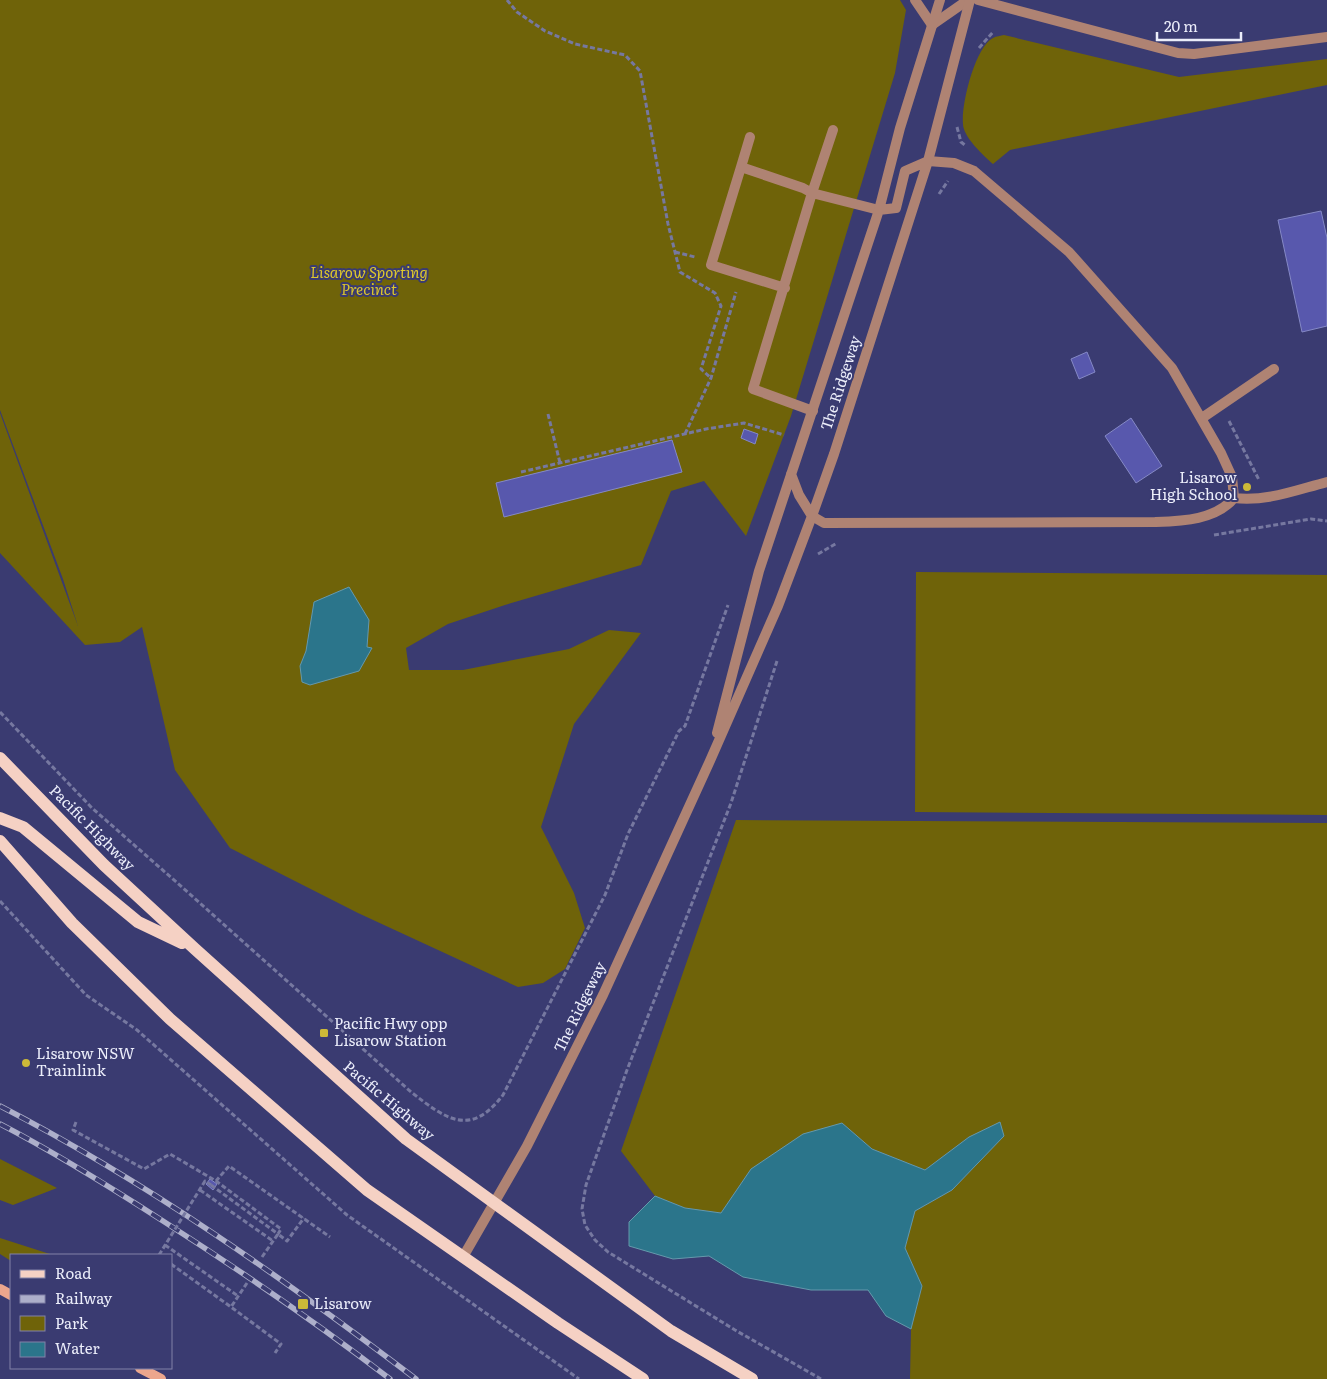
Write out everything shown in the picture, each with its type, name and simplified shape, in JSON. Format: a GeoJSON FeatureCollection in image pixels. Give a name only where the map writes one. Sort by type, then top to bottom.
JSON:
{"type":"FeatureCollection","features":[{"type":"Feature","properties":{"kind":"main road","name":"Pacific Highway"},"geometry":{"type":"LineString","coordinates":[[0,758],[104,865],[406,1139],[670,1331],[752,1379]]}},
{"type":"Feature","properties":{"kind":"main road"},"geometry":{"type":"LineString","coordinates":[[0,818],[23,827],[138,922],[195,949]]}},
{"type":"Feature","properties":{"kind":"main road"},"geometry":{"type":"LineString","coordinates":[[0,841],[72,923],[170,1018],[367,1190],[558,1323],[643,1379]]}},
{"type":"Feature","properties":{"kind":"main road"},"geometry":{"type":"LineString","coordinates":[[142,1369],[161,1379]]}},
{"type":"Feature","properties":{"kind":"street"},"geometry":{"type":"LineString","coordinates":[[915,0],[932,25],[969,0]]}},
{"type":"Feature","properties":{"kind":"street","name":"The Ridgeway"},"geometry":{"type":"LineString","coordinates":[[709,763],[759,571],[814,411],[879,210],[900,128],[940,0]]}},
{"type":"Feature","properties":{"kind":"street","name":"The Ridgeway"},"geometry":{"type":"LineString","coordinates":[[463,1257],[527,1146],[603,995],[778,606],[848,413],[928,161],[969,0]]}},
{"type":"Feature","properties":{"kind":"street"},"geometry":{"type":"LineString","coordinates":[[978,0],[1178,53],[1194,54],[1327,37]]}},
{"type":"Feature","properties":{"kind":"street"},"geometry":{"type":"LineString","coordinates":[[814,411],[753,390],[812,193],[833,130]]}},
{"type":"Feature","properties":{"kind":"street"},"geometry":{"type":"LineString","coordinates":[[750,137],[711,265],[784,288]]}},
{"type":"Feature","properties":{"kind":"street"},"geometry":{"type":"LineString","coordinates":[[741,167],[803,188],[812,193],[879,210],[896,208],[906,172],[928,161],[954,163],[974,171],[1069,252],[1170,365],[1221,453],[1232,477],[1234,498]]}},
{"type":"Feature","properties":{"kind":"street"},"geometry":{"type":"LineString","coordinates":[[1202,418],[1274,369]]}},
{"type":"Feature","properties":{"kind":"street"},"geometry":{"type":"LineString","coordinates":[[791,474],[799,495],[812,516],[824,523],[1178,521],[1221,511],[1234,498]]}},
{"type":"Feature","properties":{"kind":"street"},"geometry":{"type":"LineString","coordinates":[[1234,498],[1250,500],[1268,497],[1327,482]]}},
{"type":"Feature","properties":{"kind":"path"},"geometry":{"type":"LineString","coordinates":[[507,0],[518,12],[545,31],[575,44],[625,55],[640,71],[668,224],[680,272],[715,293],[721,306],[701,369],[711,378]]}},
{"type":"Feature","properties":{"kind":"path"},"geometry":{"type":"LineString","coordinates":[[684,435],[711,378],[736,291],[745,294]]}},
{"type":"Feature","properties":{"kind":"path"},"geometry":{"type":"LineString","coordinates":[[548,414],[560,463]]}},
{"type":"Feature","properties":{"kind":"path"},"geometry":{"type":"LineString","coordinates":[[521,472],[744,423],[789,436]]}},
{"type":"Feature","properties":{"kind":"path"},"geometry":{"type":"LineString","coordinates":[[1206,536],[1311,518],[1327,520]]}},
{"type":"Feature","properties":{"kind":"path"},"geometry":{"type":"LineString","coordinates":[[811,559],[843,540]]}},
{"type":"Feature","properties":{"kind":"path"},"geometry":{"type":"LineString","coordinates":[[0,712],[92,808],[182,886],[410,1092],[445,1116],[458,1120],[471,1120],[488,1111],[503,1095],[605,895],[628,834],[679,731],[685,726],[730,600]]}},
{"type":"Feature","properties":{"kind":"path"},"geometry":{"type":"LineString","coordinates":[[780,653],[731,802],[630,1061],[586,1185],[582,1209],[586,1225],[595,1240],[608,1252],[735,1330],[821,1379]]}},
{"type":"Feature","properties":{"kind":"path"},"geometry":{"type":"LineString","coordinates":[[0,901],[86,995],[137,1030],[347,1216],[579,1379]]}},
{"type":"Feature","properties":{"kind":"path"},"geometry":{"type":"LineString","coordinates":[[76,1122],[73,1130],[144,1169],[170,1154],[216,1181],[281,1229],[262,1257]]}},
{"type":"Feature","properties":{"kind":"path"},"geometry":{"type":"LineString","coordinates":[[216,1181],[229,1166],[330,1237]]}},
{"type":"Feature","properties":{"kind":"path"},"geometry":{"type":"LineString","coordinates":[[160,1254],[205,1181],[287,1241],[304,1218]]}},
{"type":"Feature","properties":{"kind":"path"},"geometry":{"type":"LineString","coordinates":[[200,1190],[273,1241]]}},
{"type":"Feature","properties":{"kind":"path"},"geometry":{"type":"LineString","coordinates":[[164,1245],[238,1296]]}},
{"type":"Feature","properties":{"kind":"path"},"geometry":{"type":"LineString","coordinates":[[172,1265],[281,1344],[275,1353]]}},
{"type":"Feature","properties":{"kind":"path"},"geometry":{"type":"LineString","coordinates":[[231,1307],[247,1284]]}},
{"type":"Feature","properties":{"kind":"green space","name":"Lisarow Sporting Precinct"},"geometry":{"type":"Polygon","coordinates":[[[0,0],[900,0],[906,10],[895,73],[791,416],[746,536],[704,481],[671,491],[641,565],[505,605],[448,624],[406,648],[409,670],[463,670],[569,649],[609,630],[641,633],[574,724],[541,827],[574,893],[585,928],[565,969],[543,983],[518,987],[358,913],[230,848],[175,770],[142,627],[120,642],[85,645],[0,553],[0,413],[78,626],[63,579],[0,410],[0,0]],[[314,602],[306,651],[300,666],[367,647],[369,620],[314,602]]]}},
{"type":"Feature","properties":{"kind":"green space"},"geometry":{"type":"Polygon","coordinates":[[[1004,35],[1179,77],[1327,59],[1327,85],[1010,150],[993,164],[966,135],[963,115],[970,77],[980,53],[993,38],[1004,35]]]}},
{"type":"Feature","properties":{"kind":"green space"},"geometry":{"type":"Polygon","coordinates":[[[916,572],[1327,575],[1327,815],[915,812],[916,572]]]}},
{"type":"Feature","properties":{"kind":"green space"},"geometry":{"type":"Polygon","coordinates":[[[736,820],[1327,823],[1327,1379],[910,1379],[911,1329],[922,1286],[905,1248],[915,1211],[952,1190],[1004,1136],[969,1137],[925,1170],[872,1149],[842,1123],[751,1169],[721,1213],[685,1208],[655,1196],[621,1151],[736,820]]]}},
{"type":"Feature","properties":{"kind":"green space"},"geometry":{"type":"Polygon","coordinates":[[[0,1159],[57,1188],[13,1205],[0,1200],[0,1159]]]}},
{"type":"Feature","properties":{"kind":"green space"},"geometry":{"type":"Polygon","coordinates":[[[0,1238],[50,1254],[10,1254],[10,1260],[0,1254],[0,1238]]]}},
{"type":"Feature","properties":{"kind":"water"},"geometry":{"type":"Polygon","coordinates":[[[349,587],[369,620],[367,647],[372,648],[359,671],[310,685],[302,682],[300,666],[306,651],[314,602],[349,587]]]}},
{"type":"Feature","properties":{"kind":"water"},"geometry":{"type":"Polygon","coordinates":[[[1000,1122],[1004,1136],[952,1190],[915,1211],[905,1248],[922,1286],[911,1329],[886,1316],[868,1290],[811,1290],[743,1277],[709,1256],[673,1259],[629,1246],[629,1222],[655,1196],[685,1208],[721,1213],[751,1169],[803,1134],[842,1123],[872,1149],[925,1170],[969,1137],[1000,1122]]]}},
{"type":"Feature","properties":{"kind":"building"},"geometry":{"type":"Polygon","coordinates":[[[1321,211],[1327,238],[1327,326],[1302,332],[1278,220],[1321,211]]]}},
{"type":"Feature","properties":{"kind":"building"},"geometry":{"type":"Polygon","coordinates":[[[1087,352],[1095,372],[1079,379],[1071,359],[1087,352]]]}},
{"type":"Feature","properties":{"kind":"building"},"geometry":{"type":"Polygon","coordinates":[[[1131,418],[1162,466],[1136,483],[1105,436],[1131,418]]]}},
{"type":"Feature","properties":{"kind":"building"},"geometry":{"type":"Polygon","coordinates":[[[744,429],[758,434],[755,444],[741,438],[744,429]]]}},
{"type":"Feature","properties":{"kind":"building"},"geometry":{"type":"Polygon","coordinates":[[[672,440],[682,472],[504,517],[496,483],[672,440]]]}},
{"type":"Feature","properties":{"kind":"building"},"geometry":{"type":"Polygon","coordinates":[[[210,1179],[217,1184],[213,1190],[206,1184],[210,1179]]]}},
{"type":"Feature","properties":{"kind":"railway"},"geometry":{"type":"LineString","coordinates":[[0,1106],[55,1135],[161,1199],[265,1269],[416,1379]]}},
{"type":"Feature","properties":{"kind":"railway"},"geometry":{"type":"LineString","coordinates":[[0,1124],[83,1171],[192,1240],[307,1318],[390,1379]]}},
{"type":"Feature","properties":{"kind":"place","name":"Lisarow High School"},"geometry":{"type":"Point","coordinates":[1247,487]}},
{"type":"Feature","properties":{"kind":"place","name":"Pacific Hwy opp Lisarow Station"},"geometry":{"type":"Point","coordinates":[324,1033]}},
{"type":"Feature","properties":{"kind":"place","name":"Lisarow NSW Trainlink"},"geometry":{"type":"Point","coordinates":[26,1063]}},
{"type":"Feature","properties":{"kind":"place","name":"Lisarow"},"geometry":{"type":"Point","coordinates":[303,1304]}}]}
